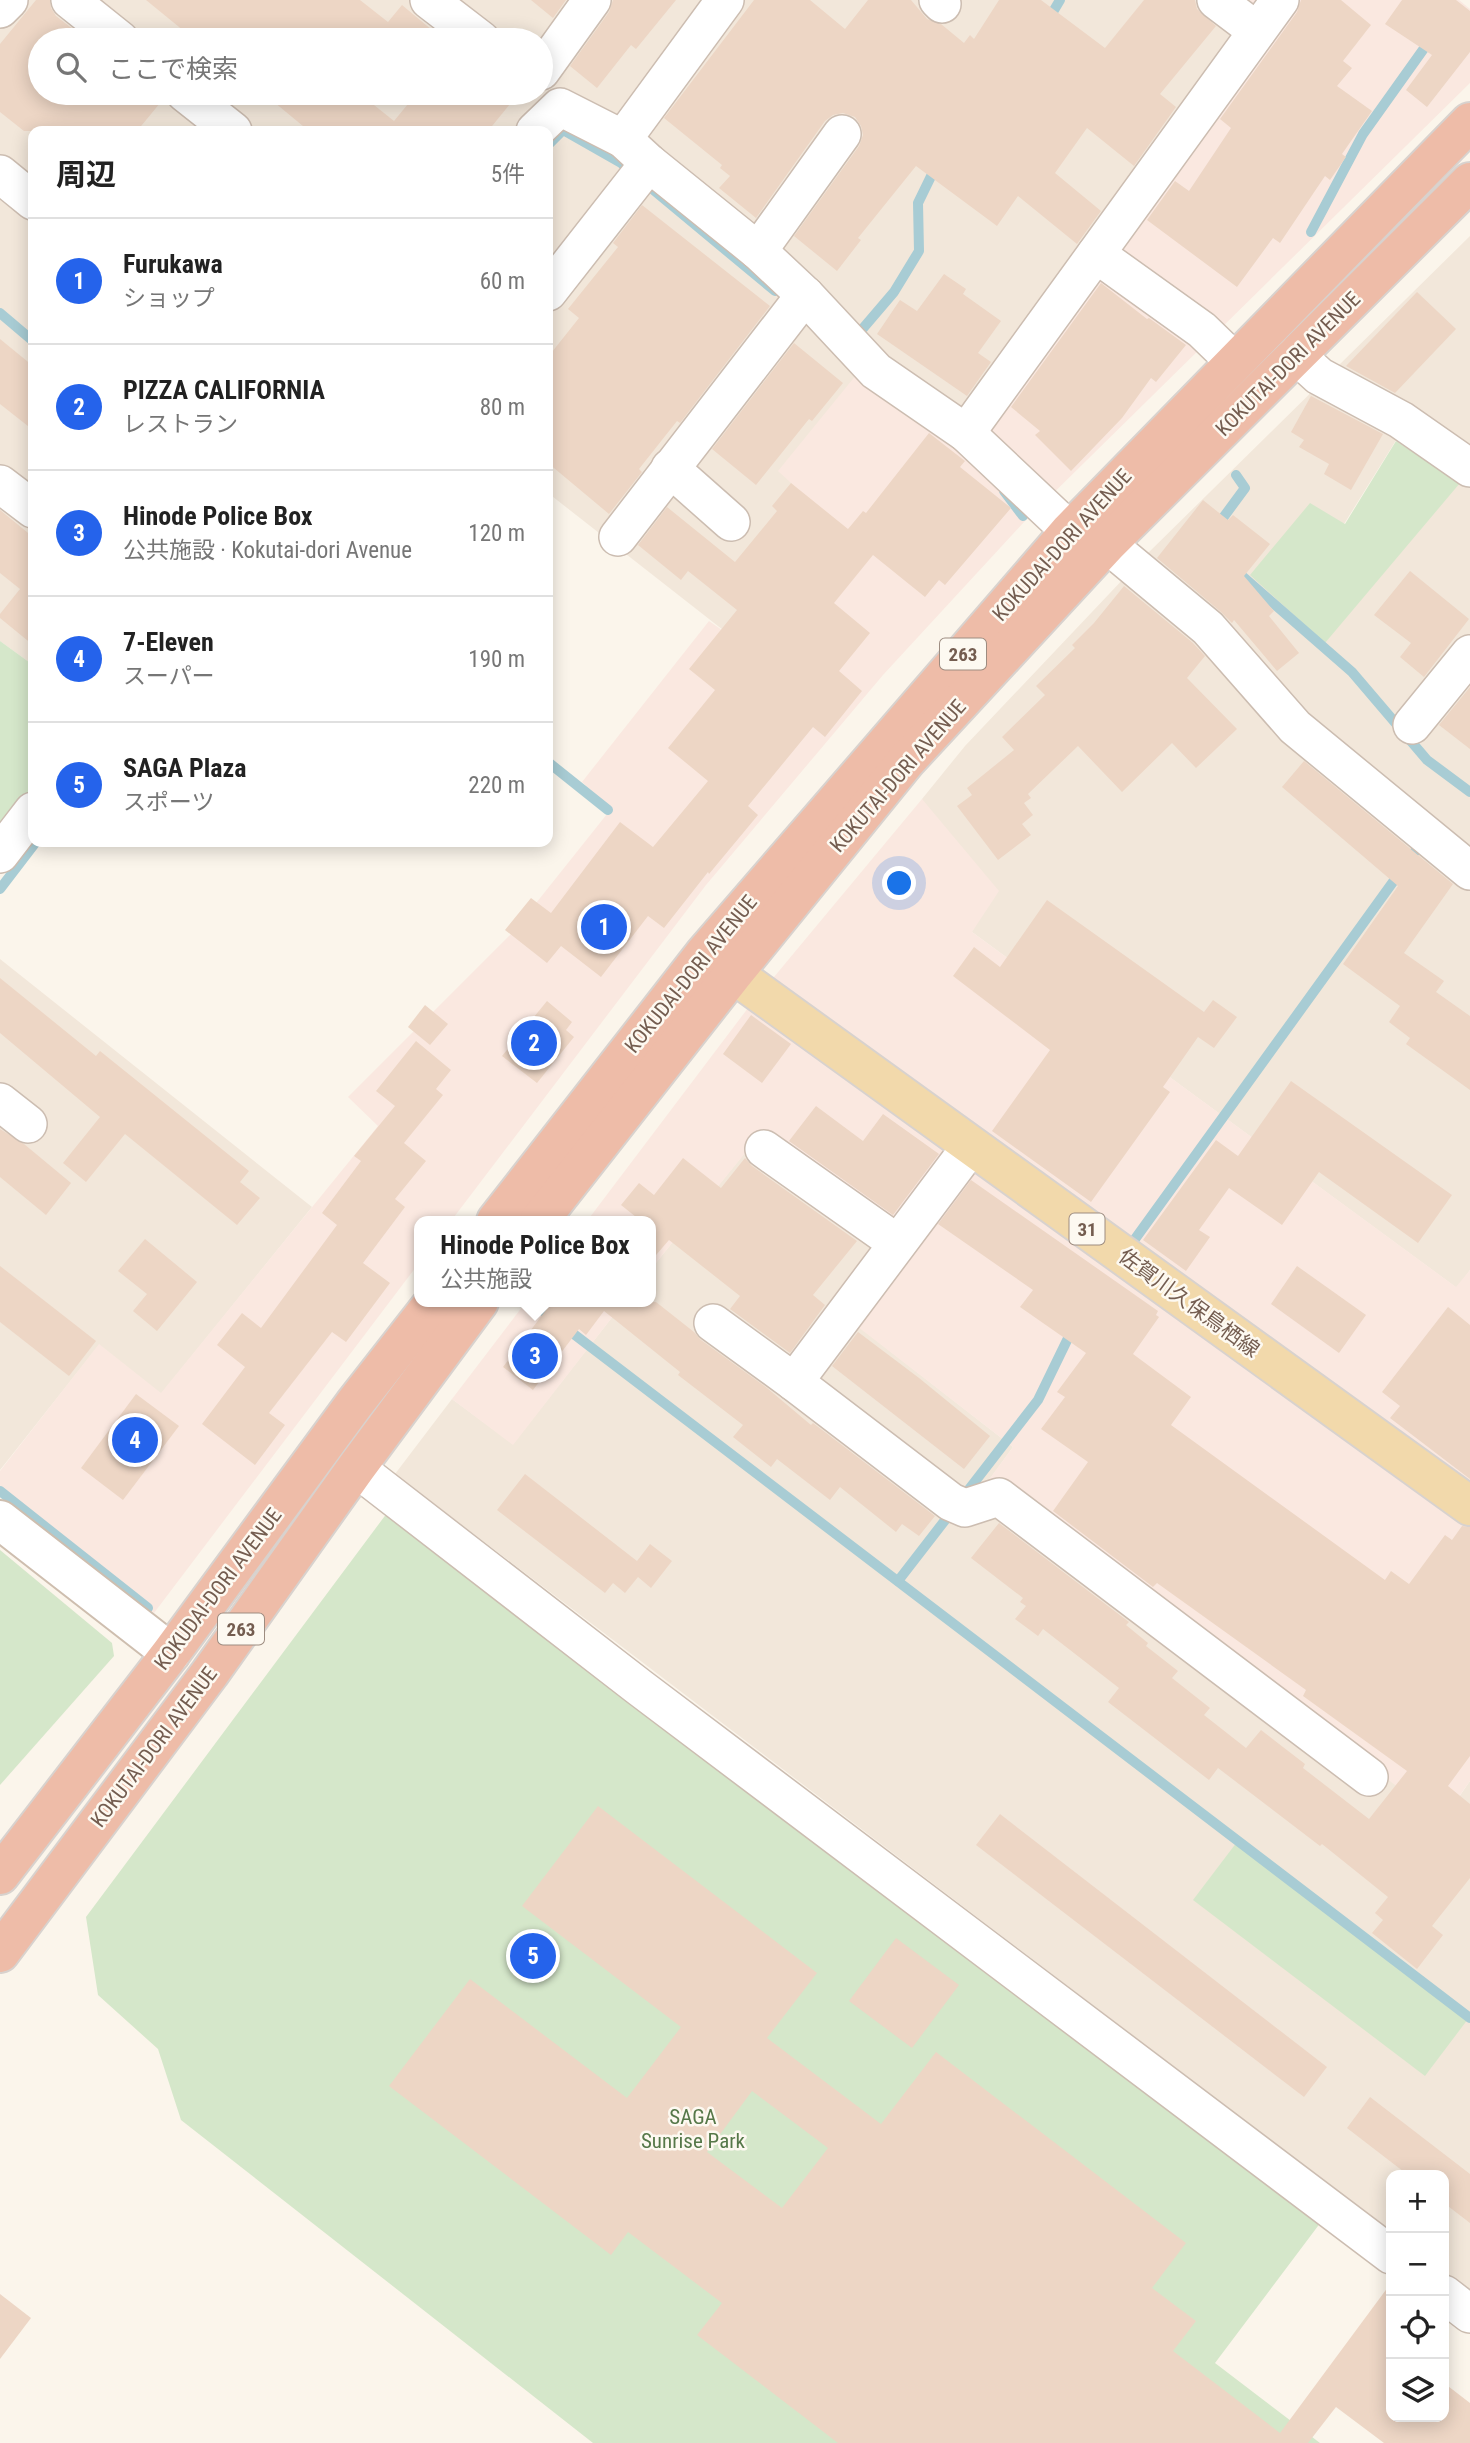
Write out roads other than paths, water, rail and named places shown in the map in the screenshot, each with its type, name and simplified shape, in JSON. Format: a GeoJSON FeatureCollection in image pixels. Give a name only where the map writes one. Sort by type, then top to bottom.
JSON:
{"type":"FeatureCollection","features":[{"type":"Feature","properties":{"kind":"highway","name":"KOKUDAI-DORI AVENUE"},"geometry":{"type":"LineString","coordinates":[[500,1216],[719,963],[1070,531],[1470,122]]}},
{"type":"Feature","properties":{"kind":"highway","name":"KOKUTAI-DORI AVENUE"},"geometry":{"type":"LineString","coordinates":[[542,1216],[719,963],[1107,544],[1470,183]]}},
{"type":"Feature","properties":{"kind":"highway","name":"KOKUDAI-DORI AVENUE"},"geometry":{"type":"LineString","coordinates":[[0,1875],[171,1653],[355,1402],[430,1307]]}},
{"type":"Feature","properties":{"kind":"highway","name":"KOKUTAI-DORI AVENUE"},"geometry":{"type":"LineString","coordinates":[[0,1953],[210,1673],[356,1468],[475,1307]]}},
{"type":"Feature","properties":{"kind":"main road","name":"佐賀川久保鳥栖線"},"geometry":{"type":"LineString","coordinates":[[719,963],[1470,1506]]}},
{"type":"Feature","properties":{"kind":"street"},"geometry":{"type":"LineString","coordinates":[[0,9],[9,0]]}},
{"type":"Feature","properties":{"kind":"street"},"geometry":{"type":"LineString","coordinates":[[70,0],[105,28]]}},
{"type":"Feature","properties":{"kind":"street"},"geometry":{"type":"LineString","coordinates":[[429,0],[465,28]]}},
{"type":"Feature","properties":{"kind":"street"},"geometry":{"type":"LineString","coordinates":[[553,56],[592,0]]}},
{"type":"Feature","properties":{"kind":"street"},"geometry":{"type":"LineString","coordinates":[[553,284],[634,163],[725,0]]}},
{"type":"Feature","properties":{"kind":"street"},"geometry":{"type":"LineString","coordinates":[[1216,0],[1258,31]]}},
{"type":"Feature","properties":{"kind":"street"},"geometry":{"type":"LineString","coordinates":[[966,433],[1280,0]]}},
{"type":"Feature","properties":{"kind":"street"},"geometry":{"type":"LineString","coordinates":[[200,105],[227,126]]}},
{"type":"Feature","properties":{"kind":"street"},"geometry":{"type":"LineString","coordinates":[[548,119],[634,163],[758,251],[795,308],[876,371],[966,433],[1070,531]]}},
{"type":"Feature","properties":{"kind":"street"},"geometry":{"type":"LineString","coordinates":[[758,251],[842,134]]}},
{"type":"Feature","properties":{"kind":"street"},"geometry":{"type":"LineString","coordinates":[[0,174],[28,197]]}},
{"type":"Feature","properties":{"kind":"street"},"geometry":{"type":"LineString","coordinates":[[1096,254],[1202,330],[1235,362]]}},
{"type":"Feature","properties":{"kind":"street"},"geometry":{"type":"LineString","coordinates":[[618,537],[795,308]]}},
{"type":"Feature","properties":{"kind":"street"},"geometry":{"type":"LineString","coordinates":[[1297,355],[1319,376],[1401,420],[1470,468]]}},
{"type":"Feature","properties":{"kind":"street"},"geometry":{"type":"LineString","coordinates":[[670,468],[731,522]]}},
{"type":"Feature","properties":{"kind":"street"},"geometry":{"type":"LineString","coordinates":[[0,484],[28,505]]}},
{"type":"Feature","properties":{"kind":"street"},"geometry":{"type":"LineString","coordinates":[[1107,544],[1208,628],[1295,727],[1470,871]]}},
{"type":"Feature","properties":{"kind":"street"},"geometry":{"type":"LineString","coordinates":[[1412,725],[1470,654]]}},
{"type":"Feature","properties":{"kind":"street"},"geometry":{"type":"LineString","coordinates":[[0,854],[28,818]]}},
{"type":"Feature","properties":{"kind":"street"},"geometry":{"type":"LineString","coordinates":[[0,1102],[28,1124]]}},
{"type":"Feature","properties":{"kind":"street"},"geometry":{"type":"LineString","coordinates":[[794,1382],[971,1146]]}},
{"type":"Feature","properties":{"kind":"street"},"geometry":{"type":"LineString","coordinates":[[764,1149],[897,1243]]}},
{"type":"Feature","properties":{"kind":"street"},"geometry":{"type":"LineString","coordinates":[[713,1323],[958,1505],[999,1497],[1369,1777]]}},
{"type":"Feature","properties":{"kind":"street"},"geometry":{"type":"LineString","coordinates":[[356,1468],[639,1687],[1386,2251]]}},
{"type":"Feature","properties":{"kind":"street"},"geometry":{"type":"LineString","coordinates":[[0,1520],[171,1653]]}},
{"type":"Feature","properties":{"kind":"street"},"geometry":{"type":"LineString","coordinates":[[1447,2296],[1470,2314]]}},
{"type":"Feature","properties":{"kind":"waterway"},"geometry":{"type":"LineString","coordinates":[[1047,22],[1060,0]]}},
{"type":"Feature","properties":{"kind":"waterway"},"geometry":{"type":"LineString","coordinates":[[1311,232],[1363,134],[1430,40]]}},
{"type":"Feature","properties":{"kind":"waterway"},"geometry":{"type":"LineString","coordinates":[[553,140],[563,130],[621,163],[775,291]]}},
{"type":"Feature","properties":{"kind":"waterway"},"geometry":{"type":"LineString","coordinates":[[859,333],[894,292],[919,251],[918,203],[937,164]]}},
{"type":"Feature","properties":{"kind":"waterway"},"geometry":{"type":"LineString","coordinates":[[0,313],[28,337]]}},
{"type":"Feature","properties":{"kind":"waterway"},"geometry":{"type":"LineString","coordinates":[[1217,526],[1245,488],[1236,475]]}},
{"type":"Feature","properties":{"kind":"waterway"},"geometry":{"type":"LineString","coordinates":[[1004,491],[1023,516]]}},
{"type":"Feature","properties":{"kind":"waterway"},"geometry":{"type":"LineString","coordinates":[[1241,575],[1352,672],[1427,760],[1470,792]]}},
{"type":"Feature","properties":{"kind":"waterway"},"geometry":{"type":"LineString","coordinates":[[553,766],[608,810]]}},
{"type":"Feature","properties":{"kind":"waterway"},"geometry":{"type":"LineString","coordinates":[[1135,1239],[1424,839]]}},
{"type":"Feature","properties":{"kind":"waterway"},"geometry":{"type":"LineString","coordinates":[[0,889],[32,847]]}},
{"type":"Feature","properties":{"kind":"waterway"},"geometry":{"type":"LineString","coordinates":[[538,1307],[1470,2018]]}},
{"type":"Feature","properties":{"kind":"waterway"},"geometry":{"type":"LineString","coordinates":[[898,1581],[1038,1400],[1073,1328]]}},
{"type":"Feature","properties":{"kind":"waterway"},"geometry":{"type":"LineString","coordinates":[[0,1491],[148,1608]]}},
{"type":"Feature","properties":{"kind":"place","name":"Furukawa"},"geometry":{"type":"Point","coordinates":[604,927]}},
{"type":"Feature","properties":{"kind":"place","name":"PIZZA CALIFORNIA"},"geometry":{"type":"Point","coordinates":[534,1043]}},
{"type":"Feature","properties":{"kind":"place","name":"Hinode Police Box"},"geometry":{"type":"Point","coordinates":[535,1356]}},
{"type":"Feature","properties":{"kind":"place","name":"7-Eleven"},"geometry":{"type":"Point","coordinates":[135,1440]}},
{"type":"Feature","properties":{"kind":"place","name":"SAGA Plaza"},"geometry":{"type":"Point","coordinates":[533,1956]}},
{"type":"Feature","properties":{"kind":"park label","name":"SAGA Sunrise Park"},"geometry":{"type":"Point","coordinates":[693,2129]}}]}
